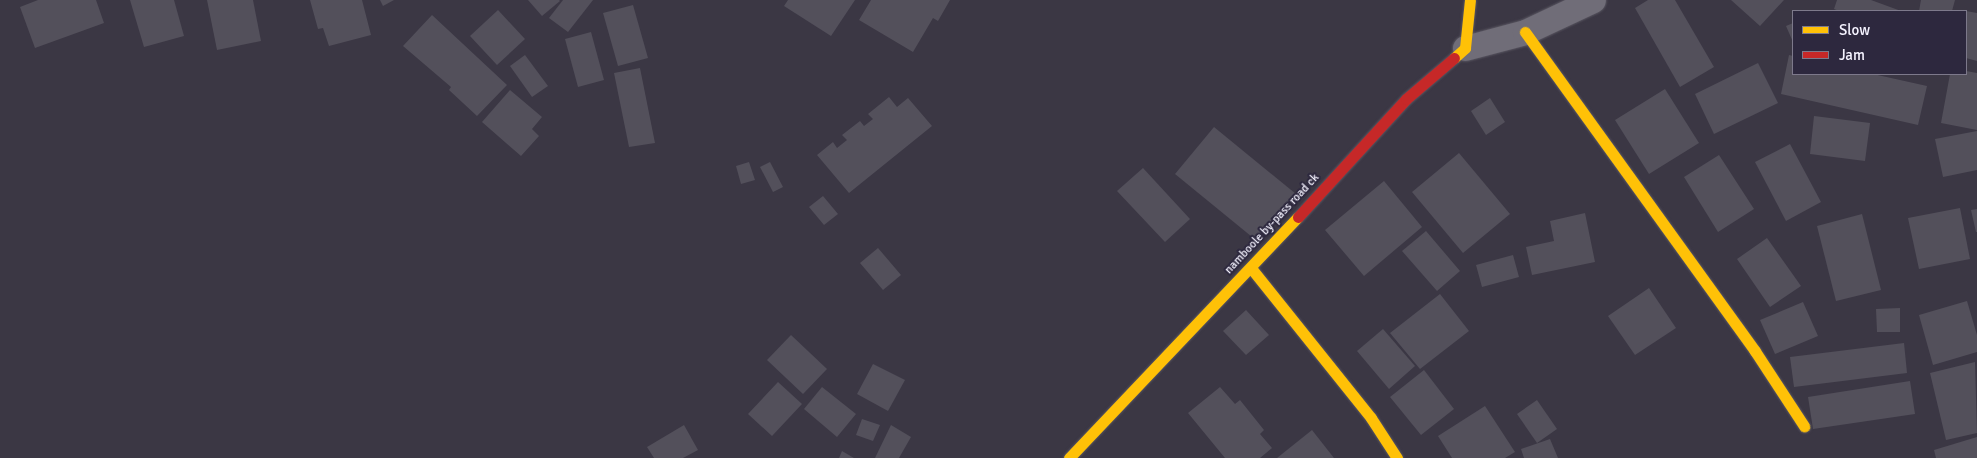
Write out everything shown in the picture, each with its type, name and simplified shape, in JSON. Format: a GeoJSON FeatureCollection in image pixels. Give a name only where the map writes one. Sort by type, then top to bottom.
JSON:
{"type":"FeatureCollection","features":[{"type":"Feature","properties":{"kind":"street"},"geometry":{"type":"LineString","coordinates":[[1470,0],[1465,48],[1525,32],[1593,0]]}},
{"type":"Feature","properties":{"kind":"street"},"geometry":{"type":"LineString","coordinates":[[1525,32],[1755,350],[1804,426]]}},
{"type":"Feature","properties":{"kind":"street","name":"namboole by-pass road ck"},"geometry":{"type":"LineString","coordinates":[[1069,458],[1251,268],[1406,99],[1465,48]]}},
{"type":"Feature","properties":{"kind":"street"},"geometry":{"type":"LineString","coordinates":[[1251,268],[1370,418],[1397,458]]}},
{"type":"Feature","properties":{"kind":"building"},"geometry":{"type":"Polygon","coordinates":[[[38,0],[96,0],[104,23],[35,48],[20,7],[38,0]]]}},
{"type":"Feature","properties":{"kind":"building"},"geometry":{"type":"Polygon","coordinates":[[[130,0],[174,0],[184,36],[144,47],[130,0]]]}},
{"type":"Feature","properties":{"kind":"building"},"geometry":{"type":"Polygon","coordinates":[[[207,0],[253,0],[261,41],[217,50],[207,0]]]}},
{"type":"Feature","properties":{"kind":"building"},"geometry":{"type":"Polygon","coordinates":[[[310,0],[362,0],[371,35],[329,46],[323,28],[318,29],[310,0]]]}},
{"type":"Feature","properties":{"kind":"building"},"geometry":{"type":"Polygon","coordinates":[[[380,0],[394,0],[383,6],[380,0]]]}},
{"type":"Feature","properties":{"kind":"building"},"geometry":{"type":"Polygon","coordinates":[[[528,0],[559,0],[560,1],[542,16],[528,0]]]}},
{"type":"Feature","properties":{"kind":"building"},"geometry":{"type":"Polygon","coordinates":[[[563,0],[593,0],[568,32],[549,18],[563,0]]]}},
{"type":"Feature","properties":{"kind":"building"},"geometry":{"type":"Polygon","coordinates":[[[788,0],[855,0],[831,36],[784,6],[788,0]]]}},
{"type":"Feature","properties":{"kind":"building"},"geometry":{"type":"Polygon","coordinates":[[[871,0],[950,0],[938,21],[933,18],[913,52],[859,20],[871,0]]]}},
{"type":"Feature","properties":{"kind":"building"},"geometry":{"type":"Polygon","coordinates":[[[1648,0],[1675,0],[1714,67],[1680,87],[1635,8],[1648,0]]]}},
{"type":"Feature","properties":{"kind":"building"},"geometry":{"type":"Polygon","coordinates":[[[1731,0],[1784,0],[1760,26],[1731,0]]]}},
{"type":"Feature","properties":{"kind":"building"},"geometry":{"type":"Polygon","coordinates":[[[1837,0],[1871,0],[1898,10],[1836,10],[1834,9],[1837,0]]]}},
{"type":"Feature","properties":{"kind":"building"},"geometry":{"type":"Polygon","coordinates":[[[1921,0],[1955,0],[1952,10],[1919,10],[1921,0]]]}},
{"type":"Feature","properties":{"kind":"building"},"geometry":{"type":"Polygon","coordinates":[[[633,5],[648,58],[618,66],[603,13],[633,5]]]}},
{"type":"Feature","properties":{"kind":"building"},"geometry":{"type":"Polygon","coordinates":[[[498,10],[525,39],[497,65],[470,36],[498,10]]]}},
{"type":"Feature","properties":{"kind":"building"},"geometry":{"type":"Polygon","coordinates":[[[1967,11],[1977,13],[1977,61],[1967,58],[1967,11]]]}},
{"type":"Feature","properties":{"kind":"building"},"geometry":{"type":"Polygon","coordinates":[[[432,15],[507,85],[477,116],[449,90],[451,87],[403,46],[432,15]]]}},
{"type":"Feature","properties":{"kind":"building"},"geometry":{"type":"Polygon","coordinates":[[[1792,23],[1792,40],[1786,26],[1792,23]]]}},
{"type":"Feature","properties":{"kind":"building"},"geometry":{"type":"Polygon","coordinates":[[[591,32],[604,80],[578,87],[565,39],[591,32]]]}},
{"type":"Feature","properties":{"kind":"building"},"geometry":{"type":"Polygon","coordinates":[[[525,55],[548,86],[532,97],[510,66],[525,55]]]}},
{"type":"Feature","properties":{"kind":"building"},"geometry":{"type":"Polygon","coordinates":[[[1789,55],[1792,56],[1792,75],[1878,75],[1927,86],[1918,125],[1781,94],[1789,55]]]}},
{"type":"Feature","properties":{"kind":"building"},"geometry":{"type":"Polygon","coordinates":[[[1758,63],[1778,103],[1714,134],[1695,94],[1758,63]]]}},
{"type":"Feature","properties":{"kind":"building"},"geometry":{"type":"Polygon","coordinates":[[[640,68],[655,143],[629,147],[614,73],[640,68]]]}},
{"type":"Feature","properties":{"kind":"building"},"geometry":{"type":"Polygon","coordinates":[[[1967,71],[1977,73],[1977,130],[1941,123],[1950,75],[1967,75],[1967,71]]]}},
{"type":"Feature","properties":{"kind":"building"},"geometry":{"type":"Polygon","coordinates":[[[1665,89],[1699,143],[1649,174],[1615,120],[1665,89]]]}},
{"type":"Feature","properties":{"kind":"building"},"geometry":{"type":"Polygon","coordinates":[[[510,90],[542,117],[532,129],[539,136],[521,156],[482,122],[510,90]]]}},
{"type":"Feature","properties":{"kind":"building"},"geometry":{"type":"Polygon","coordinates":[[[889,97],[897,107],[908,98],[932,126],[849,193],[817,155],[833,142],[837,148],[847,140],[842,135],[860,121],[864,126],[873,119],[868,114],[889,97]]]}},
{"type":"Feature","properties":{"kind":"building"},"geometry":{"type":"Polygon","coordinates":[[[1490,98],[1505,122],[1486,135],[1471,111],[1490,98]]]}},
{"type":"Feature","properties":{"kind":"building"},"geometry":{"type":"Polygon","coordinates":[[[1814,116],[1870,123],[1865,161],[1810,154],[1814,116]]]}},
{"type":"Feature","properties":{"kind":"building"},"geometry":{"type":"Polygon","coordinates":[[[1214,127],[1296,194],[1257,241],[1175,174],[1214,127]]]}},
{"type":"Feature","properties":{"kind":"building"},"geometry":{"type":"Polygon","coordinates":[[[1977,131],[1977,170],[1943,177],[1935,139],[1977,131]]]}},
{"type":"Feature","properties":{"kind":"building"},"geometry":{"type":"Polygon","coordinates":[[[1790,144],[1821,202],[1786,221],[1755,162],[1790,144]]]}},
{"type":"Feature","properties":{"kind":"building"},"geometry":{"type":"Polygon","coordinates":[[[1459,153],[1510,214],[1463,253],[1412,192],[1459,153]]]}},
{"type":"Feature","properties":{"kind":"building"},"geometry":{"type":"Polygon","coordinates":[[[1719,155],[1754,209],[1718,232],[1684,177],[1719,155]]]}},
{"type":"Feature","properties":{"kind":"building"},"geometry":{"type":"Polygon","coordinates":[[[749,162],[755,180],[741,184],[736,166],[749,162]]]}},
{"type":"Feature","properties":{"kind":"building"},"geometry":{"type":"Polygon","coordinates":[[[770,162],[783,187],[773,192],[760,167],[770,162]]]}},
{"type":"Feature","properties":{"kind":"building"},"geometry":{"type":"Polygon","coordinates":[[[1143,168],[1190,219],[1165,242],[1117,191],[1143,168]]]}},
{"type":"Feature","properties":{"kind":"building"},"geometry":{"type":"Polygon","coordinates":[[[1384,181],[1422,227],[1364,276],[1325,230],[1384,181]]]}},
{"type":"Feature","properties":{"kind":"building"},"geometry":{"type":"Polygon","coordinates":[[[823,196],[838,214],[824,225],[809,207],[823,196]]]}},
{"type":"Feature","properties":{"kind":"building"},"geometry":{"type":"Polygon","coordinates":[[[1960,208],[1970,259],[1919,269],[1908,218],[1960,208]]]}},
{"type":"Feature","properties":{"kind":"building"},"geometry":{"type":"Polygon","coordinates":[[[1977,209],[1977,232],[1976,232],[1971,210],[1977,209]]]}},
{"type":"Feature","properties":{"kind":"building"},"geometry":{"type":"Polygon","coordinates":[[[1585,213],[1595,262],[1532,275],[1526,247],[1554,241],[1550,221],[1585,213]]]}},
{"type":"Feature","properties":{"kind":"building"},"geometry":{"type":"Polygon","coordinates":[[[1862,214],[1881,290],[1836,301],[1817,226],[1862,214]]]}},
{"type":"Feature","properties":{"kind":"building"},"geometry":{"type":"Polygon","coordinates":[[[1426,231],[1460,271],[1437,291],[1402,251],[1426,231]]]}},
{"type":"Feature","properties":{"kind":"building"},"geometry":{"type":"Polygon","coordinates":[[[1767,238],[1801,286],[1770,307],[1737,259],[1767,238]]]}},
{"type":"Feature","properties":{"kind":"building"},"geometry":{"type":"Polygon","coordinates":[[[878,248],[901,275],[883,290],[860,263],[878,248]]]}},
{"type":"Feature","properties":{"kind":"building"},"geometry":{"type":"Polygon","coordinates":[[[1513,255],[1519,277],[1482,287],[1476,265],[1513,255]]]}},
{"type":"Feature","properties":{"kind":"building"},"geometry":{"type":"Polygon","coordinates":[[[1649,288],[1676,328],[1635,355],[1608,316],[1649,288]]]}},
{"type":"Feature","properties":{"kind":"building"},"geometry":{"type":"Polygon","coordinates":[[[1440,294],[1469,331],[1420,369],[1390,333],[1440,294]]]}},
{"type":"Feature","properties":{"kind":"building"},"geometry":{"type":"Polygon","coordinates":[[[1967,301],[1977,335],[1977,352],[1933,365],[1919,315],[1967,301]]]}},
{"type":"Feature","properties":{"kind":"building"},"geometry":{"type":"Polygon","coordinates":[[[1803,302],[1818,336],[1775,354],[1760,320],[1803,302]]]}},
{"type":"Feature","properties":{"kind":"building"},"geometry":{"type":"Polygon","coordinates":[[[1900,308],[1900,332],[1877,332],[1876,309],[1900,308]]]}},
{"type":"Feature","properties":{"kind":"building"},"geometry":{"type":"Polygon","coordinates":[[[1246,310],[1269,335],[1246,355],[1223,331],[1246,310]]]}},
{"type":"Feature","properties":{"kind":"building"},"geometry":{"type":"Polygon","coordinates":[[[1383,329],[1415,366],[1389,389],[1357,351],[1383,329]]]}},
{"type":"Feature","properties":{"kind":"building"},"geometry":{"type":"Polygon","coordinates":[[[791,335],[827,369],[803,394],[767,360],[791,335]]]}},
{"type":"Feature","properties":{"kind":"building"},"geometry":{"type":"Polygon","coordinates":[[[1904,343],[1907,373],[1794,387],[1790,357],[1904,343]]]}},
{"type":"Feature","properties":{"kind":"building"},"geometry":{"type":"Polygon","coordinates":[[[1975,362],[1977,433],[1946,440],[1930,373],[1975,362]]]}},
{"type":"Feature","properties":{"kind":"building"},"geometry":{"type":"Polygon","coordinates":[[[873,364],[905,380],[888,411],[857,394],[873,364]]]}},
{"type":"Feature","properties":{"kind":"building"},"geometry":{"type":"Polygon","coordinates":[[[1424,370],[1454,409],[1421,435],[1390,397],[1424,370]]]}},
{"type":"Feature","properties":{"kind":"building"},"geometry":{"type":"Polygon","coordinates":[[[1910,381],[1915,414],[1813,429],[1808,397],[1910,381]]]}},
{"type":"Feature","properties":{"kind":"building"},"geometry":{"type":"Polygon","coordinates":[[[778,382],[802,404],[772,436],[748,414],[778,382]]]}},
{"type":"Feature","properties":{"kind":"building"},"geometry":{"type":"Polygon","coordinates":[[[822,387],[856,414],[837,437],[804,409],[822,387]]]}},
{"type":"Feature","properties":{"kind":"building"},"geometry":{"type":"Polygon","coordinates":[[[1220,387],[1235,404],[1240,400],[1264,430],[1260,434],[1272,448],[1260,458],[1225,458],[1188,413],[1220,387]]]}},
{"type":"Feature","properties":{"kind":"building"},"geometry":{"type":"Polygon","coordinates":[[[1537,400],[1557,429],[1537,443],[1517,414],[1537,400]]]}},
{"type":"Feature","properties":{"kind":"building"},"geometry":{"type":"Polygon","coordinates":[[[1485,406],[1515,452],[1505,458],[1452,458],[1438,436],[1485,406]]]}},
{"type":"Feature","properties":{"kind":"building"},"geometry":{"type":"Polygon","coordinates":[[[862,419],[880,425],[873,441],[856,435],[862,419]]]}},
{"type":"Feature","properties":{"kind":"building"},"geometry":{"type":"Polygon","coordinates":[[[684,425],[698,450],[683,458],[654,458],[647,447],[684,425]]]}},
{"type":"Feature","properties":{"kind":"building"},"geometry":{"type":"Polygon","coordinates":[[[891,425],[911,437],[899,458],[875,458],[891,425]]]}},
{"type":"Feature","properties":{"kind":"building"},"geometry":{"type":"Polygon","coordinates":[[[1312,430],[1334,458],[1277,458],[1312,430]]]}},
{"type":"Feature","properties":{"kind":"building"},"geometry":{"type":"Polygon","coordinates":[[[1977,437],[1977,458],[1936,458],[1934,450],[1977,437]]]}},
{"type":"Feature","properties":{"kind":"building"},"geometry":{"type":"Polygon","coordinates":[[[1550,439],[1558,458],[1524,458],[1521,449],[1550,439]]]}},
{"type":"Feature","properties":{"kind":"building"},"geometry":{"type":"Polygon","coordinates":[[[842,451],[854,458],[839,458],[842,451]]]}},
{"type":"Feature","properties":{"kind":"traffic: slow"},"geometry":{"type":"LineString","coordinates":[[1454,58],[1465,48],[1470,0]]}},
{"type":"Feature","properties":{"kind":"traffic: slow"},"geometry":{"type":"LineString","coordinates":[[1525,32],[1755,351],[1804,426]]}},
{"type":"Feature","properties":{"kind":"traffic: slow"},"geometry":{"type":"LineString","coordinates":[[1069,458],[1298,217]]}},
{"type":"Feature","properties":{"kind":"traffic: slow"},"geometry":{"type":"LineString","coordinates":[[1251,268],[1371,418],[1397,458]]}},
{"type":"Feature","properties":{"kind":"traffic: jam"},"geometry":{"type":"LineString","coordinates":[[1298,217],[1406,99],[1454,58]]}}]}
